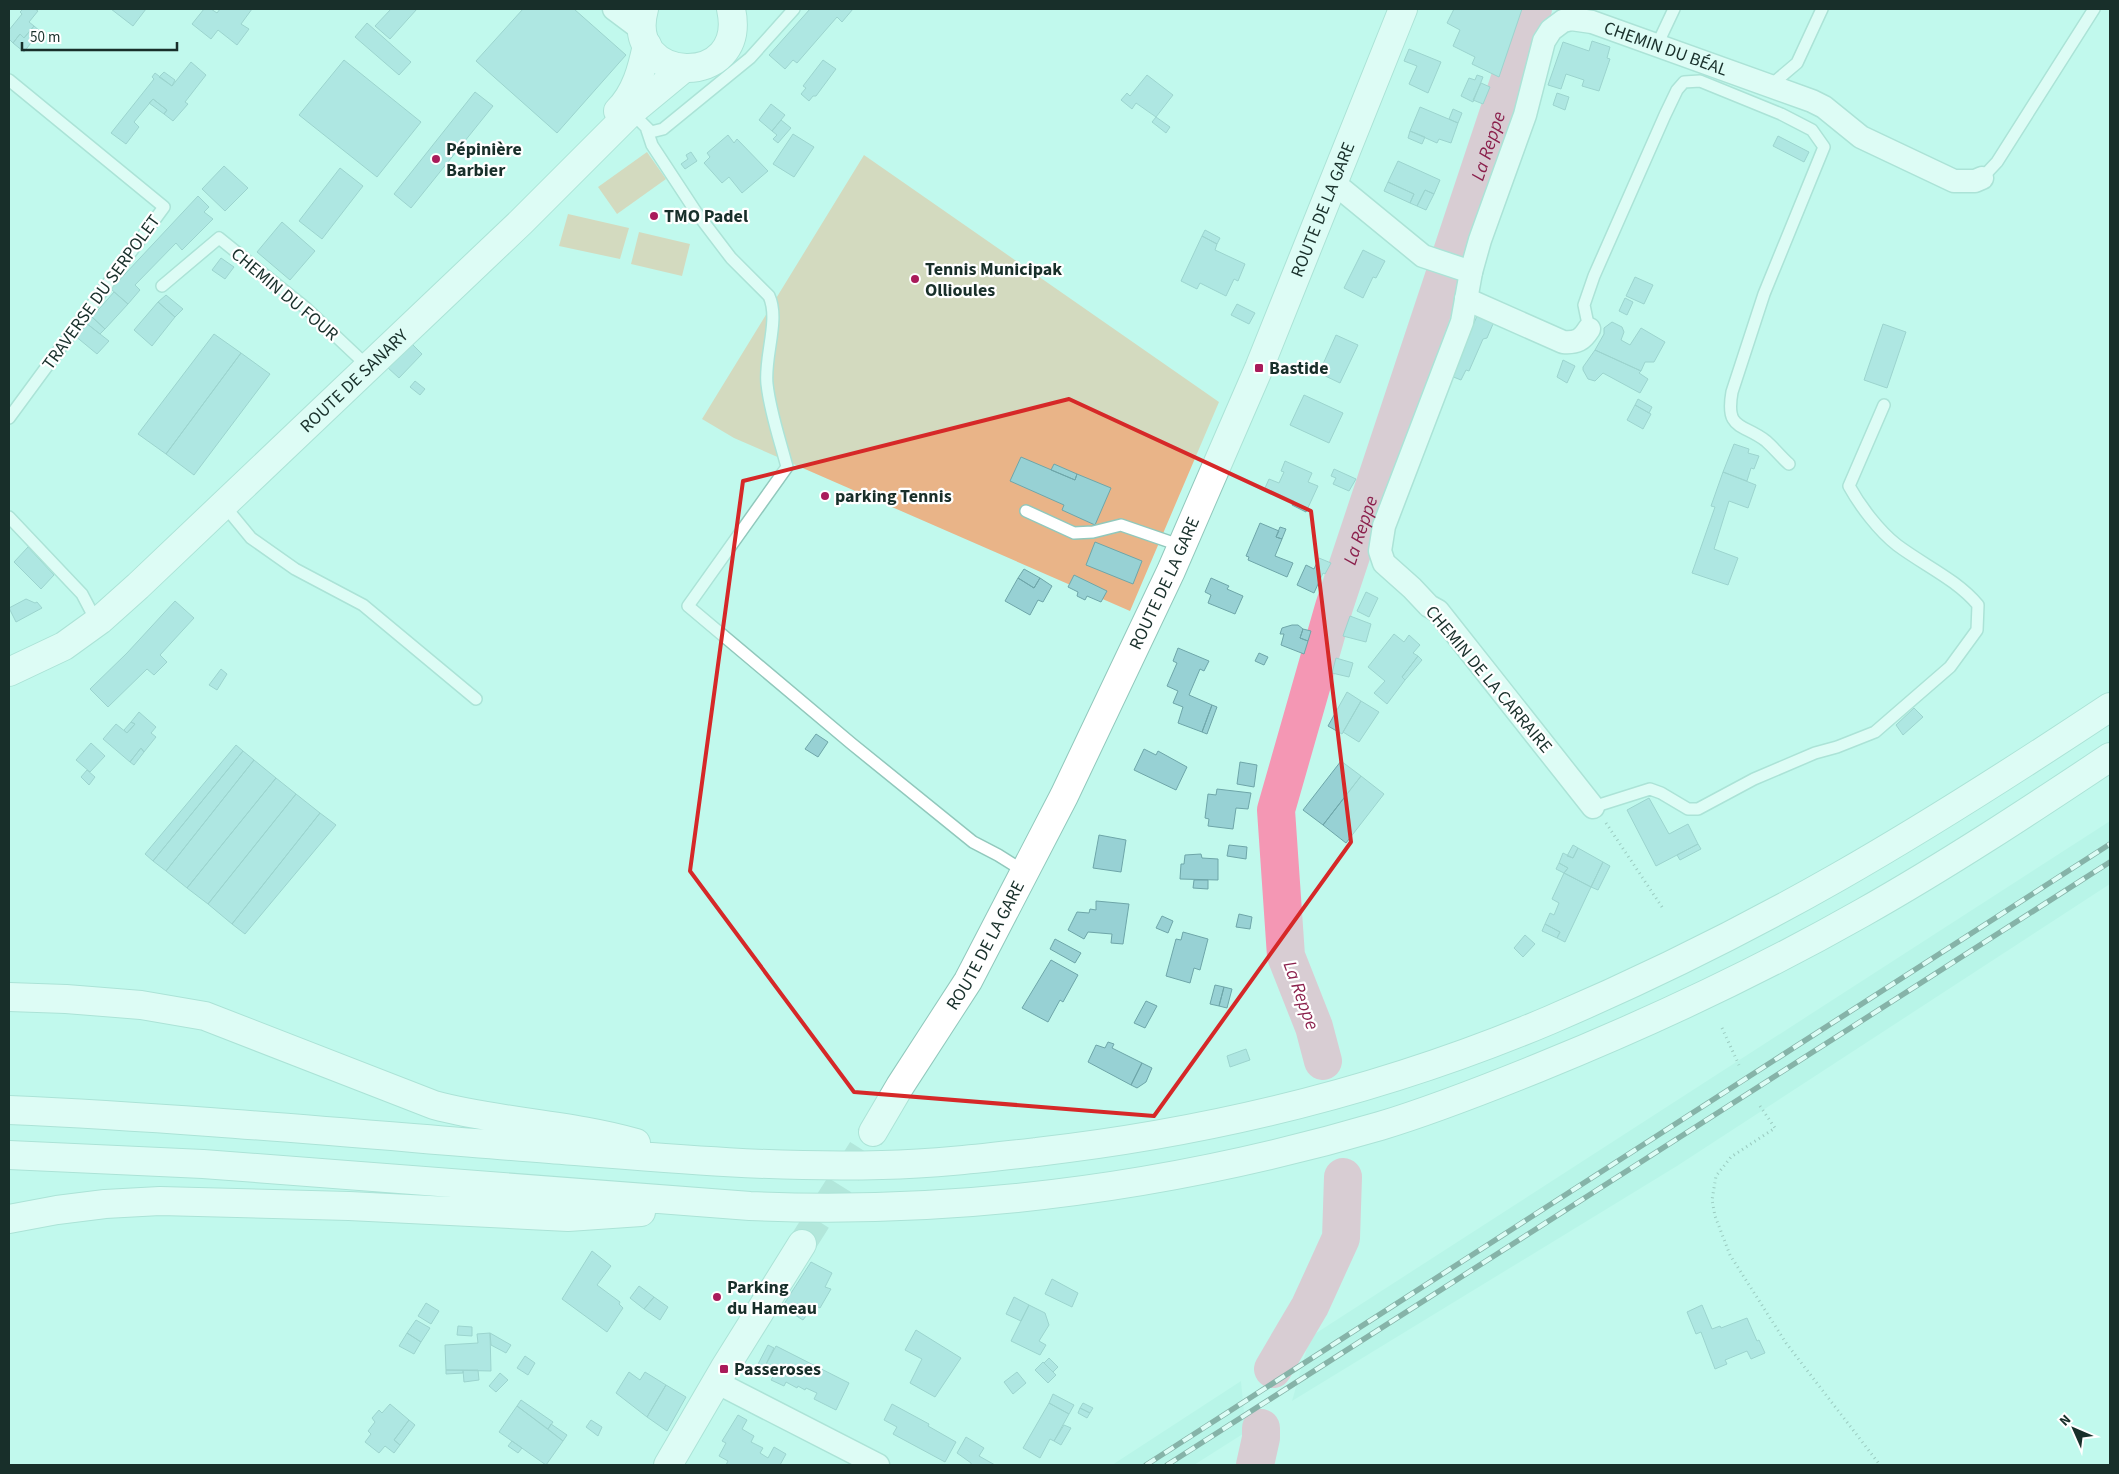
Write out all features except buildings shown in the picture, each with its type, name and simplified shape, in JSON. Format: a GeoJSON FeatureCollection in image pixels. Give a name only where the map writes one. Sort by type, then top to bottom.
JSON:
{"type":"FeatureCollection","features":[{"type":"Feature","properties":{"kind":"main road","name":"ROUTE DE LA GARE"},"geometry":{"type":"LineString","coordinates":[[874,1132],[900,1086],[968,981],[1068,787],[1182,546],[1263,359],[1403,9]]}},
{"type":"Feature","properties":{"kind":"main road","name":"ROUTE DE SANARY"},"geometry":{"type":"LineString","coordinates":[[9,672],[64,646],[100,620],[138,586],[521,222],[639,121],[683,69],[699,68],[714,62],[725,51],[732,37],[737,13]]}},
{"type":"Feature","properties":{"kind":"main road"},"geometry":{"type":"LineString","coordinates":[[644,28],[655,56],[668,65],[683,69]]}},
{"type":"Feature","properties":{"kind":"main road","name":"ROUTE DE SANARY"},"geometry":{"type":"LineString","coordinates":[[9,662],[55,638],[92,614],[131,579],[484,242],[623,105],[640,76],[644,28]]}},
{"type":"Feature","properties":{"kind":"main road"},"geometry":{"type":"LineString","coordinates":[[9,1110],[221,1122],[695,1161],[789,1165],[884,1165],[981,1159],[1103,1145],[1210,1125],[1379,1082],[1465,1053],[1548,1021],[1639,979],[1752,924],[1838,878],[1998,781],[2110,707]]}},
{"type":"Feature","properties":{"kind":"main road"},"geometry":{"type":"LineString","coordinates":[[9,1155],[202,1164],[750,1206],[809,1208],[901,1206],[1014,1198],[1119,1185],[1226,1165],[1382,1125],[1464,1097],[1645,1023],[1734,980],[1862,913],[2025,814],[2110,757]]}},
{"type":"Feature","properties":{"kind":"main road"},"geometry":{"type":"LineString","coordinates":[[9,997],[141,1005],[205,1016],[434,1105],[469,1114],[592,1132],[695,1161]]}},
{"type":"Feature","properties":{"kind":"main road"},"geometry":{"type":"LineString","coordinates":[[9,1220],[57,1210],[95,1205],[160,1201],[340,1205],[568,1216],[750,1206]]}},
{"type":"Feature","properties":{"kind":"main road"},"geometry":{"type":"LineString","coordinates":[[671,1452],[802,1244]]}},
{"type":"Feature","properties":{"kind":"street"},"geometry":{"type":"LineString","coordinates":[[614,9],[644,28]]}},
{"type":"Feature","properties":{"kind":"street","name":"CHEMIN DU BÉAL"},"geometry":{"type":"LineString","coordinates":[[1471,272],[1480,240],[1525,115],[1544,41],[1551,30],[1563,21],[1592,22],[1812,100],[1824,107],[1861,138],[1954,181],[1975,181],[1982,178]]}},
{"type":"Feature","properties":{"kind":"street"},"geometry":{"type":"LineString","coordinates":[[1334,183],[1423,256],[1471,272]]}},
{"type":"Feature","properties":{"kind":"street","name":"CHEMIN DE LA CARRAIRE"},"geometry":{"type":"LineString","coordinates":[[1471,272],[1462,322],[1388,513],[1380,551],[1384,564],[1412,588],[1429,606],[1438,611],[1593,807]]}},
{"type":"Feature","properties":{"kind":"street"},"geometry":{"type":"LineString","coordinates":[[1466,299],[1563,342],[1574,343],[1583,339],[1589,329]]}},
{"type":"Feature","properties":{"kind":"street"},"geometry":{"type":"LineString","coordinates":[[716,1382],[878,1465]]}},
{"type":"Feature","properties":{"kind":"lane"},"geometry":{"type":"LineString","coordinates":[[639,121],[651,132],[663,129],[750,58],[794,9]]}},
{"type":"Feature","properties":{"kind":"lane"},"geometry":{"type":"LineString","coordinates":[[1657,45],[1674,9]]}},
{"type":"Feature","properties":{"kind":"lane"},"geometry":{"type":"LineString","coordinates":[[1771,85],[1798,63],[1822,9]]}},
{"type":"Feature","properties":{"kind":"lane"},"geometry":{"type":"LineString","coordinates":[[1982,178],[1998,162],[2094,9]]}},
{"type":"Feature","properties":{"kind":"lane","name":"TRAVERSE DU SERPOLET"},"geometry":{"type":"LineString","coordinates":[[9,80],[164,207],[9,418]]}},
{"type":"Feature","properties":{"kind":"lane"},"geometry":{"type":"LineString","coordinates":[[1589,329],[1584,305],[1594,276],[1669,107],[1677,90],[1684,82],[1700,81],[1781,114],[1812,130],[1824,147],[1764,294],[1732,392],[1730,405],[1731,416],[1738,426],[1766,441],[1789,464]]}},
{"type":"Feature","properties":{"kind":"lane"},"geometry":{"type":"LineString","coordinates":[[639,121],[652,145],[696,212],[731,258],[769,296],[773,304],[766,363],[767,385],[787,467],[688,606],[852,744],[973,842],[1025,872]]}},
{"type":"Feature","properties":{"kind":"lane","name":"CHEMIN DU FOUR"},"geometry":{"type":"LineString","coordinates":[[162,286],[219,238],[307,308],[360,359]]}},
{"type":"Feature","properties":{"kind":"lane"},"geometry":{"type":"LineString","coordinates":[[1593,807],[1650,789],[1661,793],[1688,809],[1698,809],[1754,779],[1815,753],[1837,747],[1875,732],[1950,667],[1977,630],[1978,605],[1969,594],[1952,580],[1896,544],[1860,505],[1849,486],[1884,405]]}},
{"type":"Feature","properties":{"kind":"lane"},"geometry":{"type":"LineString","coordinates":[[223,504],[251,538],[295,569],[363,604],[476,699]]}},
{"type":"Feature","properties":{"kind":"lane"},"geometry":{"type":"LineString","coordinates":[[1026,511],[1074,533],[1093,532],[1121,525],[1182,546]]}},
{"type":"Feature","properties":{"kind":"lane"},"geometry":{"type":"LineString","coordinates":[[9,517],[82,594],[92,614]]}},
{"type":"Feature","properties":{"kind":"path"},"geometry":{"type":"LineString","coordinates":[[1593,807],[1664,910]]}},
{"type":"Feature","properties":{"kind":"path"},"geometry":{"type":"LineString","coordinates":[[1722,1028],[1738,1065]]}},
{"type":"Feature","properties":{"kind":"path"},"geometry":{"type":"LineString","coordinates":[[1760,1106],[1774,1128],[1731,1156],[1716,1176],[1712,1200],[1715,1216],[1730,1255],[1786,1343],[1880,1465]]}},
{"type":"Feature","properties":{"kind":"highlighted area"},"geometry":{"type":"Polygon","coordinates":[[[1069,399],[1311,511],[1351,842],[1154,1116],[854,1092],[690,871],[743,481],[1069,399]]]}},
{"type":"Feature","properties":{"kind":"shaded area"},"geometry":{"type":"Polygon","coordinates":[[[647,152],[666,179],[617,214],[598,187],[647,152]]]}},
{"type":"Feature","properties":{"kind":"shaded area","name":"Tennis Municipak Ollioules"},"geometry":{"type":"Polygon","coordinates":[[[864,155],[1219,402],[1130,611],[734,438],[702,419],[864,155]]]}},
{"type":"Feature","properties":{"kind":"shaded area"},"geometry":{"type":"Polygon","coordinates":[[[568,214],[629,228],[620,259],[559,246],[568,214]]]}},
{"type":"Feature","properties":{"kind":"shaded area"},"geometry":{"type":"Polygon","coordinates":[[[639,232],[690,244],[682,276],[631,264],[639,232]]]}},
{"type":"Feature","properties":{"kind":"shaded area"},"geometry":{"type":"Polygon","coordinates":[[[2110,821],[2110,884],[1677,1166],[1292,1401],[1310,1337],[2110,821]]]}},
{"type":"Feature","properties":{"kind":"shaded area"},"geometry":{"type":"Polygon","coordinates":[[[1241,1381],[1246,1432],[1194,1465],[1112,1465],[1241,1381]]]}},
{"type":"Feature","properties":{"kind":"waterway","name":"La Reppe"},"geometry":{"type":"LineString","coordinates":[[1323,1061],[1314,1027],[1286,956],[1276,810],[1334,607],[1533,9]]}},
{"type":"Feature","properties":{"kind":"waterway","name":"La Reppe"},"geometry":{"type":"LineString","coordinates":[[1273,1369],[1310,1306],[1341,1238],[1343,1177]]}},
{"type":"Feature","properties":{"kind":"waterway","name":"La Reppe"},"geometry":{"type":"LineString","coordinates":[[1255,1465],[1261,1438],[1261,1428]]}},
{"type":"Feature","properties":{"kind":"tunnel"},"geometry":{"type":"LineString","coordinates":[[802,1244],[873,1132]]}},
{"type":"Feature","properties":{"kind":"railway"},"geometry":{"type":"LineString","coordinates":[[1146,1465],[2110,844]]}},
{"type":"Feature","properties":{"kind":"railway"},"geometry":{"type":"LineString","coordinates":[[1167,1465],[2110,862]]}},
{"type":"Feature","properties":{"kind":"place","name":"Pépinière Barbier"},"geometry":{"type":"Point","coordinates":[436,159]}},
{"type":"Feature","properties":{"kind":"place","name":"TMO Padel"},"geometry":{"type":"Point","coordinates":[654,216]}},
{"type":"Feature","properties":{"kind":"place","name":"Tennis Municipak Ollioules"},"geometry":{"type":"Point","coordinates":[915,279]}},
{"type":"Feature","properties":{"kind":"place","name":"Bastide"},"geometry":{"type":"Point","coordinates":[1259,368]}},
{"type":"Feature","properties":{"kind":"place","name":"parking Tennis"},"geometry":{"type":"Point","coordinates":[825,496]}},
{"type":"Feature","properties":{"kind":"place","name":"Parking du Hameau"},"geometry":{"type":"Point","coordinates":[717,1297]}},
{"type":"Feature","properties":{"kind":"place","name":"Passeroses"},"geometry":{"type":"Point","coordinates":[724,1369]}}]}
